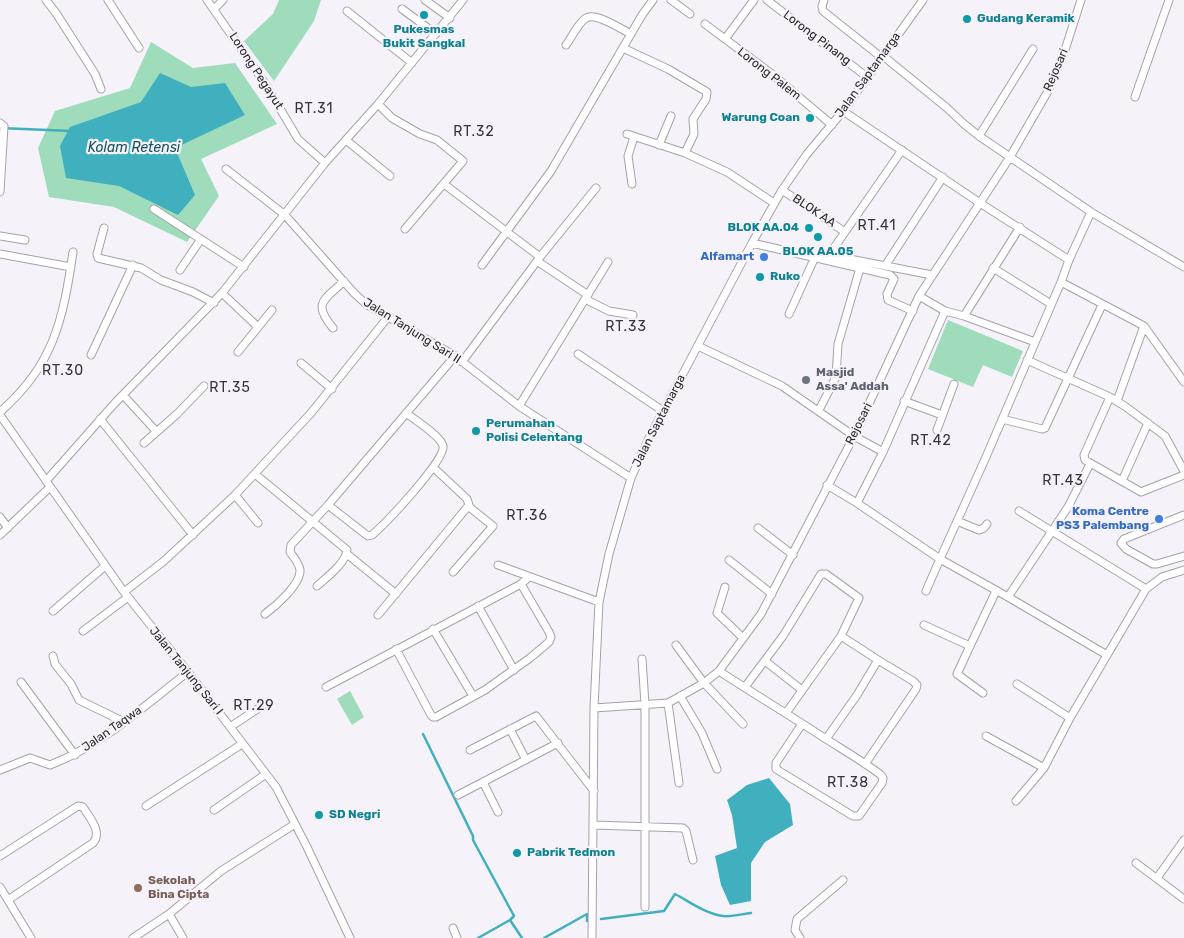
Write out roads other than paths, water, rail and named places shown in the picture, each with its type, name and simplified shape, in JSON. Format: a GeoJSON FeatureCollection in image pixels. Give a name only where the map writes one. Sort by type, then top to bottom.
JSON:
{"type":"FeatureCollection","features":[{"type":"Feature","properties":{"kind":"street"},"geometry":{"type":"LineString","coordinates":[[48,0],[95,74],[101,89]]}},
{"type":"Feature","properties":{"kind":"street"},"geometry":{"type":"LineString","coordinates":[[108,0],[139,48]]}},
{"type":"Feature","properties":{"kind":"street","name":"Lorong Pegayut"},"geometry":{"type":"LineString","coordinates":[[207,0],[266,85],[298,139],[325,164]]}},
{"type":"Feature","properties":{"kind":"street"},"geometry":{"type":"LineString","coordinates":[[214,9],[223,0]]}},
{"type":"Feature","properties":{"kind":"street"},"geometry":{"type":"LineString","coordinates":[[425,0],[450,18]]}},
{"type":"Feature","properties":{"kind":"street"},"geometry":{"type":"LineString","coordinates":[[0,535],[48,484],[100,419],[222,293],[325,164],[378,104],[463,0]]}},
{"type":"Feature","properties":{"kind":"street"},"geometry":{"type":"LineString","coordinates":[[482,265],[551,171],[653,0]]}},
{"type":"Feature","properties":{"kind":"street"},"geometry":{"type":"LineString","coordinates":[[671,0],[690,14]]}},
{"type":"Feature","properties":{"kind":"street"},"geometry":{"type":"LineString","coordinates":[[725,39],[754,0]]}},
{"type":"Feature","properties":{"kind":"street","name":"Lorong Pinang"},"geometry":{"type":"LineString","coordinates":[[767,0],[867,77]]}},
{"type":"Feature","properties":{"kind":"street"},"geometry":{"type":"LineString","coordinates":[[824,0],[822,6],[824,11],[979,136],[1091,212],[1184,267]]}},
{"type":"Feature","properties":{"kind":"street","name":"Jalan Saptamarga"},"geometry":{"type":"LineString","coordinates":[[592,938],[594,708],[599,602],[609,554],[631,478],[663,411],[774,203],[807,154],[843,111],[924,0]]}},
{"type":"Feature","properties":{"kind":"street","name":"Rejosari"},"geometry":{"type":"LineString","coordinates":[[594,708],[668,703],[704,683],[719,671],[761,614],[854,436],[919,296],[1010,157],[1053,80],[1081,0]]}},
{"type":"Feature","properties":{"kind":"street"},"geometry":{"type":"LineString","coordinates":[[1135,97],[1170,0]]}},
{"type":"Feature","properties":{"kind":"street"},"geometry":{"type":"LineString","coordinates":[[402,9],[436,34]]}},
{"type":"Feature","properties":{"kind":"street"},"geometry":{"type":"LineString","coordinates":[[347,11],[412,62]]}},
{"type":"Feature","properties":{"kind":"street"},"geometry":{"type":"LineString","coordinates":[[566,44],[584,20],[590,17],[604,20],[631,34]]}},
{"type":"Feature","properties":{"kind":"street","name":"Lorong Palem"},"geometry":{"type":"LineString","coordinates":[[706,24],[772,74],[832,125]]}},
{"type":"Feature","properties":{"kind":"street"},"geometry":{"type":"LineString","coordinates":[[623,48],[707,92],[706,100],[693,119],[694,134],[685,153]]}},
{"type":"Feature","properties":{"kind":"street"},"geometry":{"type":"LineString","coordinates":[[979,136],[1033,49]]}},
{"type":"Feature","properties":{"kind":"street"},"geometry":{"type":"LineString","coordinates":[[378,104],[392,118],[420,134],[436,140],[463,161],[405,229]]}},
{"type":"Feature","properties":{"kind":"street"},"geometry":{"type":"LineString","coordinates":[[843,111],[1069,260]]}},
{"type":"Feature","properties":{"kind":"street"},"geometry":{"type":"LineString","coordinates":[[658,145],[671,116]]}},
{"type":"Feature","properties":{"kind":"street"},"geometry":{"type":"LineString","coordinates":[[0,192],[3,127]]}},
{"type":"Feature","properties":{"kind":"street"},"geometry":{"type":"LineString","coordinates":[[632,184],[628,156],[630,136],[685,153],[727,172],[774,203]]}},
{"type":"Feature","properties":{"kind":"street"},"geometry":{"type":"LineString","coordinates":[[346,140],[390,176]]}},
{"type":"Feature","properties":{"kind":"street"},"geometry":{"type":"LineString","coordinates":[[902,150],[829,255],[932,275]]}},
{"type":"Feature","properties":{"kind":"street","name":"Jalan Tanjung Sari II"},"geometry":{"type":"LineString","coordinates":[[226,169],[285,215],[366,304],[455,356],[519,406],[631,478]]}},
{"type":"Feature","properties":{"kind":"street"},"geometry":{"type":"LineString","coordinates":[[885,266],[943,177]]}},
{"type":"Feature","properties":{"kind":"street"},"geometry":{"type":"LineString","coordinates":[[444,184],[507,231],[586,297],[609,310],[633,315]]}},
{"type":"Feature","properties":{"kind":"street"},"geometry":{"type":"LineString","coordinates":[[462,362],[539,259],[596,188]]}},
{"type":"Feature","properties":{"kind":"street","name":"BLOK AA"},"geometry":{"type":"LineString","coordinates":[[782,190],[845,232]]}},
{"type":"Feature","properties":{"kind":"street"},"geometry":{"type":"LineString","coordinates":[[154,208],[244,267]]}},
{"type":"Feature","properties":{"kind":"street"},"geometry":{"type":"LineString","coordinates":[[926,591],[1091,212]]}},
{"type":"Feature","properties":{"kind":"street"},"geometry":{"type":"LineString","coordinates":[[964,316],[1020,227]]}},
{"type":"Feature","properties":{"kind":"street"},"geometry":{"type":"LineString","coordinates":[[104,228],[96,254],[97,257],[133,265],[146,270],[161,280],[214,302]]}},
{"type":"Feature","properties":{"kind":"street"},"geometry":{"type":"LineString","coordinates":[[0,236],[25,240]]}},
{"type":"Feature","properties":{"kind":"street"},"geometry":{"type":"LineString","coordinates":[[180,270],[201,239]]}},
{"type":"Feature","properties":{"kind":"street"},"geometry":{"type":"LineString","coordinates":[[752,243],[890,275],[894,279],[888,294],[888,300],[913,311]]}},
{"type":"Feature","properties":{"kind":"street"},"geometry":{"type":"LineString","coordinates":[[0,413],[19,396],[49,352],[58,329],[73,252]]}},
{"type":"Feature","properties":{"kind":"street"},"geometry":{"type":"LineString","coordinates":[[0,254],[71,266]]}},
{"type":"Feature","properties":{"kind":"street"},"geometry":{"type":"LineString","coordinates":[[789,314],[815,257]]}},
{"type":"Feature","properties":{"kind":"street"},"geometry":{"type":"LineString","coordinates":[[519,406],[608,262]]}},
{"type":"Feature","properties":{"kind":"street"},"geometry":{"type":"LineString","coordinates":[[91,355],[133,265]]}},
{"type":"Feature","properties":{"kind":"street"},"geometry":{"type":"LineString","coordinates":[[820,410],[836,377],[839,338],[860,268]]}},
{"type":"Feature","properties":{"kind":"street"},"geometry":{"type":"LineString","coordinates":[[993,268],[1051,304]]}},
{"type":"Feature","properties":{"kind":"street"},"geometry":{"type":"LineString","coordinates":[[333,328],[322,314],[322,306],[327,297],[344,281]]}},
{"type":"Feature","properties":{"kind":"street"},"geometry":{"type":"LineString","coordinates":[[1061,282],[1144,326],[1184,382]]}},
{"type":"Feature","properties":{"kind":"street"},"geometry":{"type":"LineString","coordinates":[[222,293],[258,327]]}},
{"type":"Feature","properties":{"kind":"street"},"geometry":{"type":"LineString","coordinates":[[919,296],[945,311],[1035,342]]}},
{"type":"Feature","properties":{"kind":"street"},"geometry":{"type":"LineString","coordinates":[[1002,419],[1042,429],[1045,428],[1102,305]]}},
{"type":"Feature","properties":{"kind":"street"},"geometry":{"type":"LineString","coordinates":[[238,352],[272,310]]}},
{"type":"Feature","properties":{"kind":"street"},"geometry":{"type":"LineString","coordinates":[[857,503],[883,452],[945,311]]}},
{"type":"Feature","properties":{"kind":"street"},"geometry":{"type":"LineString","coordinates":[[83,631],[164,561],[235,495],[332,389],[388,317]]}},
{"type":"Feature","properties":{"kind":"street"},"geometry":{"type":"LineString","coordinates":[[1117,401],[1144,326]]}},
{"type":"Feature","properties":{"kind":"street"},"geometry":{"type":"LineString","coordinates":[[698,346],[772,380],[820,410],[854,436],[883,452]]}},
{"type":"Feature","properties":{"kind":"street"},"geometry":{"type":"LineString","coordinates":[[578,354],[663,411]]}},
{"type":"Feature","properties":{"kind":"street"},"geometry":{"type":"LineString","coordinates":[[266,614],[281,601],[300,575],[299,567],[290,549],[291,545],[328,505],[455,356]]}},
{"type":"Feature","properties":{"kind":"street"},"geometry":{"type":"LineString","coordinates":[[1027,360],[1110,397],[1148,423],[1168,440],[1184,473],[1142,492],[1090,464],[1085,459],[1084,455],[1110,397]]}},
{"type":"Feature","properties":{"kind":"street"},"geometry":{"type":"LineString","coordinates":[[300,363],[332,389]]}},
{"type":"Feature","properties":{"kind":"street"},"geometry":{"type":"LineString","coordinates":[[937,430],[954,384]]}},
{"type":"Feature","properties":{"kind":"street"},"geometry":{"type":"LineString","coordinates":[[144,443],[177,414],[204,386]]}},
{"type":"Feature","properties":{"kind":"street"},"geometry":{"type":"LineString","coordinates":[[123,395],[156,431]]}},
{"type":"Feature","properties":{"kind":"street"},"geometry":{"type":"LineString","coordinates":[[904,401],[942,415]]}},
{"type":"Feature","properties":{"kind":"street","name":"Jalan Tanjung Sari I"},"geometry":{"type":"LineString","coordinates":[[0,413],[105,566],[282,796],[350,938]]}},
{"type":"Feature","properties":{"kind":"street"},"geometry":{"type":"LineString","coordinates":[[328,505],[368,536],[372,535],[434,468],[443,451],[442,443],[406,413]]}},
{"type":"Feature","properties":{"kind":"street"},"geometry":{"type":"LineString","coordinates":[[100,419],[193,535]]}},
{"type":"Feature","properties":{"kind":"street"},"geometry":{"type":"LineString","coordinates":[[1122,481],[1148,423]]}},
{"type":"Feature","properties":{"kind":"street"},"geometry":{"type":"LineString","coordinates":[[1008,597],[1073,499],[1090,464]]}},
{"type":"Feature","properties":{"kind":"street"},"geometry":{"type":"LineString","coordinates":[[378,615],[468,506],[467,499],[434,468]]}},
{"type":"Feature","properties":{"kind":"street"},"geometry":{"type":"LineString","coordinates":[[254,474],[346,548],[347,554],[396,594]]}},
{"type":"Feature","properties":{"kind":"street"},"geometry":{"type":"LineString","coordinates":[[827,486],[857,503],[940,559],[1107,655]]}},
{"type":"Feature","properties":{"kind":"street"},"geometry":{"type":"LineString","coordinates":[[235,495],[258,523]]}},
{"type":"Feature","properties":{"kind":"street"},"geometry":{"type":"LineString","coordinates":[[453,572],[493,526],[468,506]]}},
{"type":"Feature","properties":{"kind":"street"},"geometry":{"type":"LineString","coordinates":[[1019,511],[1146,589]]}},
{"type":"Feature","properties":{"kind":"street"},"geometry":{"type":"LineString","coordinates":[[1184,515],[1124,539],[1121,543],[1126,549],[1153,564],[1184,556]]}},
{"type":"Feature","properties":{"kind":"street"},"geometry":{"type":"LineString","coordinates":[[0,517],[8,528]]}},
{"type":"Feature","properties":{"kind":"street"},"geometry":{"type":"LineString","coordinates":[[957,521],[979,530],[987,524]]}},
{"type":"Feature","properties":{"kind":"street"},"geometry":{"type":"LineString","coordinates":[[758,528],[793,555]]}},
{"type":"Feature","properties":{"kind":"street"},"geometry":{"type":"LineString","coordinates":[[317,586],[340,564],[347,554]]}},
{"type":"Feature","properties":{"kind":"street"},"geometry":{"type":"LineString","coordinates":[[729,560],[772,594]]}},
{"type":"Feature","properties":{"kind":"street"},"geometry":{"type":"LineString","coordinates":[[498,565],[599,602]]}},
{"type":"Feature","properties":{"kind":"street"},"geometry":{"type":"LineString","coordinates":[[53,612],[105,566]]}},
{"type":"Feature","properties":{"kind":"street"},"geometry":{"type":"LineString","coordinates":[[1016,801],[1044,768],[1070,718],[1146,589],[1162,577],[1184,570]]}},
{"type":"Feature","properties":{"kind":"street"},"geometry":{"type":"LineString","coordinates":[[745,687],[788,629],[821,574],[826,574],[858,598],[841,636],[786,713]]}},
{"type":"Feature","properties":{"kind":"street"},"geometry":{"type":"LineString","coordinates":[[326,687],[521,584],[529,577]]}},
{"type":"Feature","properties":{"kind":"street"},"geometry":{"type":"LineString","coordinates":[[396,649],[433,718],[514,670],[548,643],[551,637],[549,632],[521,584]]}},
{"type":"Feature","properties":{"kind":"street"},"geometry":{"type":"LineString","coordinates":[[725,587],[717,613],[743,638]]}},
{"type":"Feature","properties":{"kind":"street"},"geometry":{"type":"LineString","coordinates":[[983,693],[957,674],[996,590]]}},
{"type":"Feature","properties":{"kind":"street"},"geometry":{"type":"LineString","coordinates":[[478,606],[514,670]]}},
{"type":"Feature","properties":{"kind":"street"},"geometry":{"type":"LineString","coordinates":[[924,625],[970,646]]}},
{"type":"Feature","properties":{"kind":"street"},"geometry":{"type":"LineString","coordinates":[[433,629],[473,696]]}},
{"type":"Feature","properties":{"kind":"street"},"geometry":{"type":"LineString","coordinates":[[841,636],[913,681],[917,687],[866,764]]}},
{"type":"Feature","properties":{"kind":"street"},"geometry":{"type":"LineString","coordinates":[[676,645],[704,683],[743,724]]}},
{"type":"Feature","properties":{"kind":"street"},"geometry":{"type":"LineString","coordinates":[[53,656],[55,664],[71,684],[79,700],[124,722]]}},
{"type":"Feature","properties":{"kind":"street"},"geometry":{"type":"LineString","coordinates":[[642,660],[645,704],[644,906]]}},
{"type":"Feature","properties":{"kind":"street"},"geometry":{"type":"LineString","coordinates":[[826,739],[858,695],[878,660]]}},
{"type":"Feature","properties":{"kind":"street"},"geometry":{"type":"LineString","coordinates":[[765,661],[802,690]]}},
{"type":"Feature","properties":{"kind":"street"},"geometry":{"type":"LineString","coordinates":[[719,671],[866,764],[881,775],[883,781],[860,815],[855,817],[776,768],[776,763],[802,724]]}},
{"type":"Feature","properties":{"kind":"street","name":"Jalan Taqwa"},"geometry":{"type":"LineString","coordinates":[[0,770],[30,758],[50,765],[75,754],[92,745],[124,722],[188,672]]}},
{"type":"Feature","properties":{"kind":"street"},"geometry":{"type":"LineString","coordinates":[[21,682],[75,754]]}},
{"type":"Feature","properties":{"kind":"street"},"geometry":{"type":"LineString","coordinates":[[1017,684],[1070,718]]}},
{"type":"Feature","properties":{"kind":"street"},"geometry":{"type":"LineString","coordinates":[[680,696],[702,733],[717,769]]}},
{"type":"Feature","properties":{"kind":"street"},"geometry":{"type":"LineString","coordinates":[[230,727],[268,702]]}},
{"type":"Feature","properties":{"kind":"street"},"geometry":{"type":"LineString","coordinates":[[668,703],[679,783]]}},
{"type":"Feature","properties":{"kind":"street"},"geometry":{"type":"LineString","coordinates":[[470,750],[536,716],[594,791]]}},
{"type":"Feature","properties":{"kind":"street"},"geometry":{"type":"LineString","coordinates":[[510,729],[526,760]]}},
{"type":"Feature","properties":{"kind":"street"},"geometry":{"type":"LineString","coordinates":[[986,736],[1044,768]]}},
{"type":"Feature","properties":{"kind":"street"},"geometry":{"type":"LineString","coordinates":[[458,795],[558,743]]}},
{"type":"Feature","properties":{"kind":"street"},"geometry":{"type":"LineString","coordinates":[[146,806],[242,744]]}},
{"type":"Feature","properties":{"kind":"street"},"geometry":{"type":"LineString","coordinates":[[214,810],[266,774]]}},
{"type":"Feature","properties":{"kind":"street"},"geometry":{"type":"LineString","coordinates":[[483,782],[498,812]]}},
{"type":"Feature","properties":{"kind":"street"},"geometry":{"type":"LineString","coordinates":[[0,856],[78,806],[83,807],[97,831],[96,839],[93,843],[8,900]]}},
{"type":"Feature","properties":{"kind":"street"},"geometry":{"type":"LineString","coordinates":[[133,938],[169,914],[221,871],[295,824]]}},
{"type":"Feature","properties":{"kind":"street"},"geometry":{"type":"LineString","coordinates":[[594,825],[683,828],[686,831],[693,860]]}},
{"type":"Feature","properties":{"kind":"street"},"geometry":{"type":"LineString","coordinates":[[1157,878],[1184,840]]}},
{"type":"Feature","properties":{"kind":"street"},"geometry":{"type":"LineString","coordinates":[[1136,863],[1184,899]]}},
{"type":"Feature","properties":{"kind":"street"},"geometry":{"type":"LineString","coordinates":[[800,938],[795,930],[797,919],[843,880]]}},
{"type":"Feature","properties":{"kind":"street"},"geometry":{"type":"LineString","coordinates":[[1,890],[30,938]]}},
{"type":"Feature","properties":{"kind":"street"},"geometry":{"type":"LineString","coordinates":[[169,914],[183,938]]}},
{"type":"Feature","properties":{"kind":"street"},"geometry":{"type":"LineString","coordinates":[[453,928],[457,938]]}},
{"type":"Feature","properties":{"kind":"water","name":"Kolam Retensi"},"geometry":{"type":"Polygon","coordinates":[[[160,73],[191,87],[225,83],[245,115],[175,148],[195,195],[178,215],[119,186],[66,178],[60,146],[70,127],[141,102],[160,73]]]}},
{"type":"Feature","properties":{"kind":"water"},"geometry":{"type":"Polygon","coordinates":[[[769,778],[790,804],[793,825],[765,842],[751,863],[751,901],[730,905],[721,885],[715,856],[737,848],[732,815],[727,800],[747,785],[769,778]]]}},
{"type":"Feature","properties":{"kind":"waterway"},"geometry":{"type":"LineString","coordinates":[[0,128],[71,131]]}},
{"type":"Feature","properties":{"kind":"waterway"},"geometry":{"type":"LineString","coordinates":[[423,734],[473,836],[473,840],[514,916],[510,920]]}},
{"type":"Feature","properties":{"kind":"waterway"},"geometry":{"type":"LineString","coordinates":[[601,919],[664,911],[675,894],[717,915],[730,916],[751,913]]}},
{"type":"Feature","properties":{"kind":"waterway"},"geometry":{"type":"LineString","coordinates":[[544,938],[587,914],[587,921]]}},
{"type":"Feature","properties":{"kind":"waterway"},"geometry":{"type":"LineString","coordinates":[[478,938],[510,920],[522,938]]}},
{"type":"Feature","properties":{"kind":"place","name":"Pukesmas Bukit Sangkal"},"geometry":{"type":"Point","coordinates":[424,15]}},
{"type":"Feature","properties":{"kind":"place","name":"Gudang Keramik"},"geometry":{"type":"Point","coordinates":[967,19]}},
{"type":"Feature","properties":{"kind":"place","name":"Warung Coan"},"geometry":{"type":"Point","coordinates":[810,118]}},
{"type":"Feature","properties":{"kind":"place","name":"BLOK AA.04"},"geometry":{"type":"Point","coordinates":[809,228]}},
{"type":"Feature","properties":{"kind":"place","name":"BLOK AA.05"},"geometry":{"type":"Point","coordinates":[818,237]}},
{"type":"Feature","properties":{"kind":"place","name":"Alfamart"},"geometry":{"type":"Point","coordinates":[764,257]}},
{"type":"Feature","properties":{"kind":"place","name":"Ruko"},"geometry":{"type":"Point","coordinates":[760,277]}},
{"type":"Feature","properties":{"kind":"place","name":"Masjid Assa' Addah"},"geometry":{"type":"Point","coordinates":[806,380]}},
{"type":"Feature","properties":{"kind":"place","name":"Perumahan Polisi Celentang"},"geometry":{"type":"Point","coordinates":[476,431]}},
{"type":"Feature","properties":{"kind":"place","name":"Koma Centre PS3 Palembang"},"geometry":{"type":"Point","coordinates":[1159,519]}},
{"type":"Feature","properties":{"kind":"place","name":"SD Negri"},"geometry":{"type":"Point","coordinates":[319,815]}},
{"type":"Feature","properties":{"kind":"place","name":"Pabrik Tedmon"},"geometry":{"type":"Point","coordinates":[517,853]}},
{"type":"Feature","properties":{"kind":"place","name":"Sekolah Bina Cipta"},"geometry":{"type":"Point","coordinates":[138,888]}},
{"type":"Feature","properties":{"kind":"district","name":"RT.31"},"geometry":{"type":"Point","coordinates":[314,109]}},
{"type":"Feature","properties":{"kind":"district","name":"RT.32"},"geometry":{"type":"Point","coordinates":[474,132]}},
{"type":"Feature","properties":{"kind":"district","name":"RT.41"},"geometry":{"type":"Point","coordinates":[877,226]}},
{"type":"Feature","properties":{"kind":"district","name":"RT.33"},"geometry":{"type":"Point","coordinates":[626,327]}},
{"type":"Feature","properties":{"kind":"district","name":"RT.30"},"geometry":{"type":"Point","coordinates":[63,371]}},
{"type":"Feature","properties":{"kind":"district","name":"RT.35"},"geometry":{"type":"Point","coordinates":[230,388]}},
{"type":"Feature","properties":{"kind":"district","name":"RT.42"},"geometry":{"type":"Point","coordinates":[931,441]}},
{"type":"Feature","properties":{"kind":"district","name":"RT.43"},"geometry":{"type":"Point","coordinates":[1063,481]}},
{"type":"Feature","properties":{"kind":"district","name":"RT.36"},"geometry":{"type":"Point","coordinates":[527,516]}},
{"type":"Feature","properties":{"kind":"district","name":"RT.29"},"geometry":{"type":"Point","coordinates":[254,706]}},
{"type":"Feature","properties":{"kind":"district","name":"RT.38"},"geometry":{"type":"Point","coordinates":[848,783]}}]}
